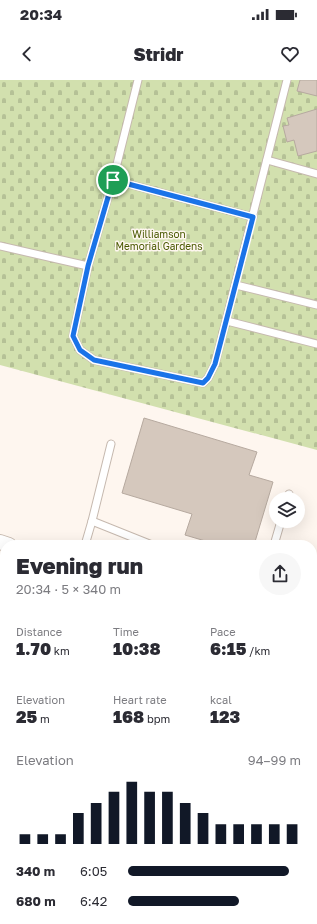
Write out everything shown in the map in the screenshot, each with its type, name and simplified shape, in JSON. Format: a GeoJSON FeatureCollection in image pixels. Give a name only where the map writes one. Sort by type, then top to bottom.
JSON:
{"type":"FeatureCollection","features":[{"type":"Feature","properties":{"kind":"lane"},"geometry":{"type":"LineString","coordinates":[[138,80],[113,180],[88,266],[73,336],[80,350],[94,360],[203,383],[208,378],[215,364],[227,321],[287,80]]}},
{"type":"Feature","properties":{"kind":"lane"},"geometry":{"type":"LineString","coordinates":[[267,160],[317,174]]}},
{"type":"Feature","properties":{"kind":"lane"},"geometry":{"type":"LineString","coordinates":[[113,180],[253,217]]}},
{"type":"Feature","properties":{"kind":"lane"},"geometry":{"type":"LineString","coordinates":[[0,246],[88,266]]}},
{"type":"Feature","properties":{"kind":"lane"},"geometry":{"type":"LineString","coordinates":[[236,285],[317,305]]}},
{"type":"Feature","properties":{"kind":"lane"},"geometry":{"type":"LineString","coordinates":[[227,321],[317,344]]}},
{"type":"Feature","properties":{"kind":"lane"},"geometry":{"type":"LineString","coordinates":[[86,540],[111,444]]}},
{"type":"Feature","properties":{"kind":"lane"},"geometry":{"type":"LineString","coordinates":[[92,521],[140,540]]}},
{"type":"Feature","properties":{"kind":"lane"},"geometry":{"type":"LineString","coordinates":[[275,540],[279,528]]}},
{"type":"Feature","properties":{"kind":"green space","name":"Williamson Memorial Gardens"},"geometry":{"type":"Polygon","coordinates":[[[0,80],[317,80],[317,450],[0,365],[0,80]]]}},
{"type":"Feature","properties":{"kind":"building"},"geometry":{"type":"Polygon","coordinates":[[[300,80],[317,80],[317,96],[297,91],[300,80]]]}},
{"type":"Feature","properties":{"kind":"building"},"geometry":{"type":"Polygon","coordinates":[[[317,109],[317,151],[298,156],[294,140],[287,142],[283,126],[289,125],[287,118],[317,109]]]}},
{"type":"Feature","properties":{"kind":"building"},"geometry":{"type":"Polygon","coordinates":[[[144,418],[257,452],[249,475],[273,482],[256,540],[202,540],[185,535],[192,514],[122,493],[144,418]]]}},
{"type":"Feature","properties":{"kind":"route"},"geometry":{"type":"LineString","coordinates":[[113,180],[253,217],[215,364],[208,378],[203,383],[94,360],[80,350],[73,336],[88,266],[113,180]]}}]}
